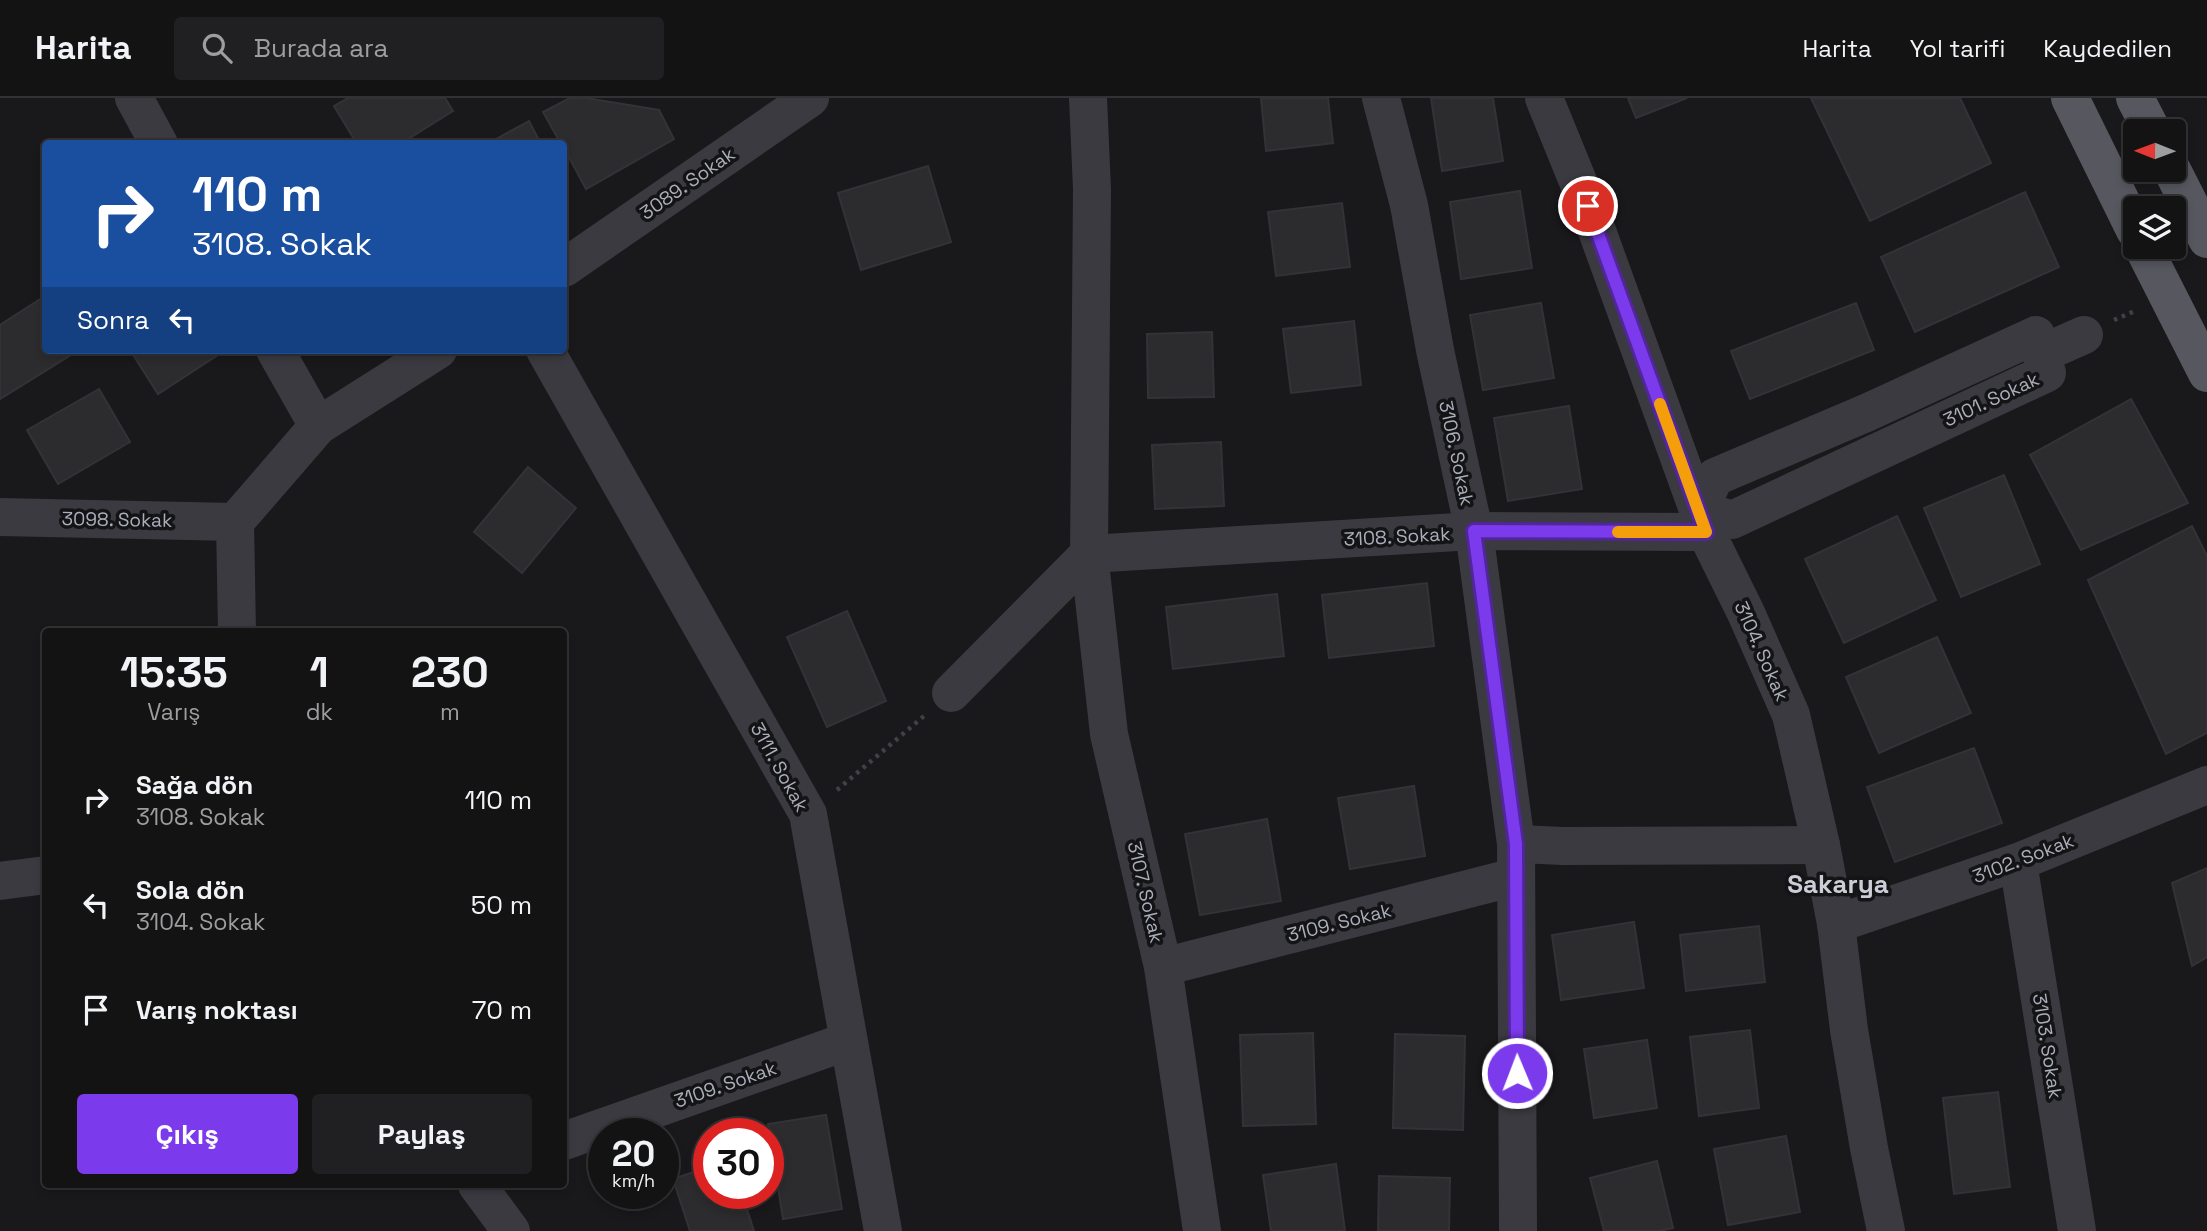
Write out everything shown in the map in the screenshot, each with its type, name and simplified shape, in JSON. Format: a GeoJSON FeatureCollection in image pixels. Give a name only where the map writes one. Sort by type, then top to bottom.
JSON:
{"type":"FeatureCollection","features":[{"type":"Feature","properties":{"kind":"main road"},"geometry":{"type":"LineString","coordinates":[[2070,98],[2123,206]]}},
{"type":"Feature","properties":{"kind":"main road"},"geometry":{"type":"LineString","coordinates":[[2135,98],[2146,119]]}},
{"type":"Feature","properties":{"kind":"main road"},"geometry":{"type":"LineString","coordinates":[[2178,182],[2207,239]]}},
{"type":"Feature","properties":{"kind":"main road"},"geometry":{"type":"LineString","coordinates":[[2149,259],[2207,373]]}},
{"type":"Feature","properties":{"kind":"street"},"geometry":{"type":"LineString","coordinates":[[134,98],[157,140]]}},
{"type":"Feature","properties":{"kind":"street","name":"3089. Sokak"},"geometry":{"type":"LineString","coordinates":[[567,266],[810,98]]}},
{"type":"Feature","properties":{"kind":"street","name":"3107. Sokak"},"geometry":{"type":"LineString","coordinates":[[1088,98],[1092,189],[1089,554],[1109,734],[1163,967],[1202,1231]]}},
{"type":"Feature","properties":{"kind":"street","name":"3106. Sokak"},"geometry":{"type":"LineString","coordinates":[[1381,98],[1409,205],[1435,350],[1474,531],[1515,861],[1518,1231]]}},
{"type":"Feature","properties":{"kind":"street","name":"3104. Sokak"},"geometry":{"type":"LineString","coordinates":[[1544,98],[1588,206],[1703,521],[1791,715],[1836,924],[1849,1030],[1886,1231]]}},
{"type":"Feature","properties":{"kind":"street","name":"3101. Sokak"},"geometry":{"type":"LineString","coordinates":[[1703,521],[1715,477],[1866,413],[2036,335],[2041,354],[2084,335]]}},
{"type":"Feature","properties":{"kind":"street"},"geometry":{"type":"LineString","coordinates":[[277,354],[318,426]]}},
{"type":"Feature","properties":{"kind":"street"},"geometry":{"type":"LineString","coordinates":[[237,628],[235,522],[318,426],[432,354]]}},
{"type":"Feature","properties":{"kind":"street","name":"3111. Sokak"},"geometry":{"type":"LineString","coordinates":[[547,354],[808,814],[883,1231]]}},
{"type":"Feature","properties":{"kind":"street","name":"3098. Sokak"},"geometry":{"type":"LineString","coordinates":[[0,517],[235,522]]}},
{"type":"Feature","properties":{"kind":"street","name":"3108. Sokak"},"geometry":{"type":"LineString","coordinates":[[1089,554],[1474,531],[1703,521]]}},
{"type":"Feature","properties":{"kind":"street"},"geometry":{"type":"LineString","coordinates":[[951,693],[1089,554]]}},
{"type":"Feature","properties":{"kind":"street","name":"3102. Sokak"},"geometry":{"type":"LineString","coordinates":[[1836,924],[2018,862],[2207,785]]}},
{"type":"Feature","properties":{"kind":"street","name":"3109. Sokak"},"geometry":{"type":"LineString","coordinates":[[1163,967],[1563,846],[1821,845]]}},
{"type":"Feature","properties":{"kind":"street","name":"3103. Sokak"},"geometry":{"type":"LineString","coordinates":[[2018,862],[2077,1231]]}},
{"type":"Feature","properties":{"kind":"street"},"geometry":{"type":"LineString","coordinates":[[0,881],[42,876]]}},
{"type":"Feature","properties":{"kind":"street","name":"3109. Sokak"},"geometry":{"type":"LineString","coordinates":[[567,1140],[848,1041]]}},
{"type":"Feature","properties":{"kind":"street"},"geometry":{"type":"LineString","coordinates":[[479,1188],[511,1231]]}},
{"type":"Feature","properties":{"kind":"path"},"geometry":{"type":"LineString","coordinates":[[2084,335],[2167,296]]}},
{"type":"Feature","properties":{"kind":"path"},"geometry":{"type":"LineString","coordinates":[[808,814],[951,693]]}},
{"type":"Feature","properties":{"kind":"building"},"geometry":{"type":"Polygon","coordinates":[[[348,98],[445,98],[453,111],[406,140],[355,140],[334,106],[348,98]]]}},
{"type":"Feature","properties":{"kind":"building"},"geometry":{"type":"Polygon","coordinates":[[[570,98],[586,98],[659,110],[674,139],[586,189],[567,154],[567,140],[559,140],[543,112],[570,98]]]}},
{"type":"Feature","properties":{"kind":"building"},"geometry":{"type":"Polygon","coordinates":[[[1261,98],[1328,98],[1333,143],[1266,151],[1261,98]]]}},
{"type":"Feature","properties":{"kind":"building"},"geometry":{"type":"Polygon","coordinates":[[[1431,98],[1493,98],[1503,161],[1442,171],[1431,98]]]}},
{"type":"Feature","properties":{"kind":"building"},"geometry":{"type":"Polygon","coordinates":[[[1628,98],[1687,98],[1636,118],[1628,98]]]}},
{"type":"Feature","properties":{"kind":"building"},"geometry":{"type":"Polygon","coordinates":[[[1811,98],[1960,98],[1991,163],[1870,221],[1811,98]]]}},
{"type":"Feature","properties":{"kind":"building"},"geometry":{"type":"Polygon","coordinates":[[[529,121],[539,140],[494,140],[529,121]]]}},
{"type":"Feature","properties":{"kind":"building"},"geometry":{"type":"Polygon","coordinates":[[[928,166],[951,242],[861,270],[838,193],[928,166]]]}},
{"type":"Feature","properties":{"kind":"building"},"geometry":{"type":"Polygon","coordinates":[[[1520,191],[1532,268],[1461,279],[1450,202],[1520,191]]]}},
{"type":"Feature","properties":{"kind":"building"},"geometry":{"type":"Polygon","coordinates":[[[2025,192],[2059,267],[1915,332],[1881,257],[2025,192]]]}},
{"type":"Feature","properties":{"kind":"building"},"geometry":{"type":"Polygon","coordinates":[[[1342,203],[1350,267],[1276,276],[1268,212],[1342,203]]]}},
{"type":"Feature","properties":{"kind":"building"},"geometry":{"type":"Polygon","coordinates":[[[42,298],[42,354],[73,354],[0,399],[0,325],[42,298]]]}},
{"type":"Feature","properties":{"kind":"building"},"geometry":{"type":"Polygon","coordinates":[[[1541,303],[1554,378],[1483,390],[1470,315],[1541,303]]]}},
{"type":"Feature","properties":{"kind":"building"},"geometry":{"type":"Polygon","coordinates":[[[1856,303],[1874,350],[1750,399],[1731,351],[1856,303]]]}},
{"type":"Feature","properties":{"kind":"building"},"geometry":{"type":"Polygon","coordinates":[[[1354,321],[1361,385],[1291,393],[1283,329],[1354,321]]]}},
{"type":"Feature","properties":{"kind":"building"},"geometry":{"type":"Polygon","coordinates":[[[1212,332],[1214,397],[1148,398],[1147,334],[1212,332]]]}},
{"type":"Feature","properties":{"kind":"building"},"geometry":{"type":"Polygon","coordinates":[[[133,354],[219,354],[158,394],[133,354]]]}},
{"type":"Feature","properties":{"kind":"building"},"geometry":{"type":"Polygon","coordinates":[[[99,389],[130,442],[58,484],[27,430],[99,389]]]}},
{"type":"Feature","properties":{"kind":"building"},"geometry":{"type":"Polygon","coordinates":[[[2131,399],[2188,503],[2081,550],[2030,455],[2131,399]]]}},
{"type":"Feature","properties":{"kind":"building"},"geometry":{"type":"Polygon","coordinates":[[[1569,406],[1582,489],[1508,501],[1494,418],[1569,406]]]}},
{"type":"Feature","properties":{"kind":"building"},"geometry":{"type":"Polygon","coordinates":[[[1221,442],[1224,506],[1155,509],[1152,445],[1221,442]]]}},
{"type":"Feature","properties":{"kind":"building"},"geometry":{"type":"Polygon","coordinates":[[[528,467],[576,508],[522,573],[474,532],[528,467]]]}},
{"type":"Feature","properties":{"kind":"building"},"geometry":{"type":"Polygon","coordinates":[[[2004,475],[2040,564],[1961,597],[1924,508],[2004,475]]]}},
{"type":"Feature","properties":{"kind":"building"},"geometry":{"type":"Polygon","coordinates":[[[1897,516],[1936,600],[1844,643],[1805,559],[1897,516]]]}},
{"type":"Feature","properties":{"kind":"building"},"geometry":{"type":"Polygon","coordinates":[[[2192,526],[2207,556],[2207,733],[2166,754],[2088,580],[2192,526]]]}},
{"type":"Feature","properties":{"kind":"building"},"geometry":{"type":"Polygon","coordinates":[[[1427,583],[1434,646],[1329,658],[1322,595],[1427,583]]]}},
{"type":"Feature","properties":{"kind":"building"},"geometry":{"type":"Polygon","coordinates":[[[1277,594],[1284,656],[1173,669],[1166,607],[1277,594]]]}},
{"type":"Feature","properties":{"kind":"building"},"geometry":{"type":"Polygon","coordinates":[[[847,611],[886,701],[827,727],[787,637],[847,611]]]}},
{"type":"Feature","properties":{"kind":"building"},"geometry":{"type":"Polygon","coordinates":[[[1937,637],[1971,713],[1879,753],[1846,677],[1937,637]]]}},
{"type":"Feature","properties":{"kind":"building"},"geometry":{"type":"Polygon","coordinates":[[[1974,748],[2002,823],[1895,862],[1867,787],[1974,748]]]}},
{"type":"Feature","properties":{"kind":"building"},"geometry":{"type":"Polygon","coordinates":[[[1414,786],[1425,856],[1350,869],[1338,798],[1414,786]]]}},
{"type":"Feature","properties":{"kind":"building"},"geometry":{"type":"Polygon","coordinates":[[[1267,819],[1281,901],[1200,915],[1185,834],[1267,819]]]}},
{"type":"Feature","properties":{"kind":"building"},"geometry":{"type":"Polygon","coordinates":[[[2207,868],[2207,957],[2192,966],[2172,883],[2207,868]]]}},
{"type":"Feature","properties":{"kind":"building"},"geometry":{"type":"Polygon","coordinates":[[[1634,922],[1644,988],[1561,1000],[1552,935],[1634,922]]]}},
{"type":"Feature","properties":{"kind":"building"},"geometry":{"type":"Polygon","coordinates":[[[1759,926],[1765,982],[1686,991],[1680,935],[1759,926]]]}},
{"type":"Feature","properties":{"kind":"building"},"geometry":{"type":"Polygon","coordinates":[[[1750,1030],[1759,1108],[1699,1116],[1690,1037],[1750,1030]]]}},
{"type":"Feature","properties":{"kind":"building"},"geometry":{"type":"Polygon","coordinates":[[[1313,1033],[1316,1124],[1243,1126],[1240,1035],[1313,1033]]]}},
{"type":"Feature","properties":{"kind":"building"},"geometry":{"type":"Polygon","coordinates":[[[1395,1034],[1465,1036],[1463,1130],[1393,1128],[1395,1034]]]}},
{"type":"Feature","properties":{"kind":"building"},"geometry":{"type":"Polygon","coordinates":[[[1647,1040],[1657,1108],[1594,1118],[1584,1049],[1647,1040]]]}},
{"type":"Feature","properties":{"kind":"building"},"geometry":{"type":"Polygon","coordinates":[[[1998,1092],[2010,1187],[1954,1194],[1943,1098],[1998,1092]]]}},
{"type":"Feature","properties":{"kind":"building"},"geometry":{"type":"Polygon","coordinates":[[[826,1115],[842,1209],[783,1219],[784,1122],[826,1115]]]}},
{"type":"Feature","properties":{"kind":"building"},"geometry":{"type":"Polygon","coordinates":[[[1786,1136],[1800,1212],[1728,1225],[1714,1149],[1786,1136]]]}},
{"type":"Feature","properties":{"kind":"building"},"geometry":{"type":"Polygon","coordinates":[[[1657,1161],[1673,1228],[1659,1231],[1604,1231],[1590,1178],[1657,1161]]]}},
{"type":"Feature","properties":{"kind":"building"},"geometry":{"type":"Polygon","coordinates":[[[1336,1164],[1345,1231],[1271,1231],[1263,1175],[1336,1164]]]}},
{"type":"Feature","properties":{"kind":"building"},"geometry":{"type":"Polygon","coordinates":[[[693,1172],[693,1209],[747,1209],[754,1231],[690,1231],[679,1197],[679,1177],[693,1172]]]}},
{"type":"Feature","properties":{"kind":"building"},"geometry":{"type":"Polygon","coordinates":[[[1379,1176],[1450,1178],[1449,1231],[1378,1231],[1379,1176]]]}},
{"type":"Feature","properties":{"kind":"slow traffic"},"geometry":{"type":"LineString","coordinates":[[1618,532],[1706,532],[1660,404]]}},
{"type":"Feature","properties":{"kind":"district","name":"Sakarya"},"geometry":{"type":"Point","coordinates":[1838,884]}},
{"type":"Feature","properties":{"kind":"route"},"geometry":{"type":"LineString","coordinates":[[1517,1073],[1516,844],[1474,531],[1706,532],[1588,206]]}}]}
